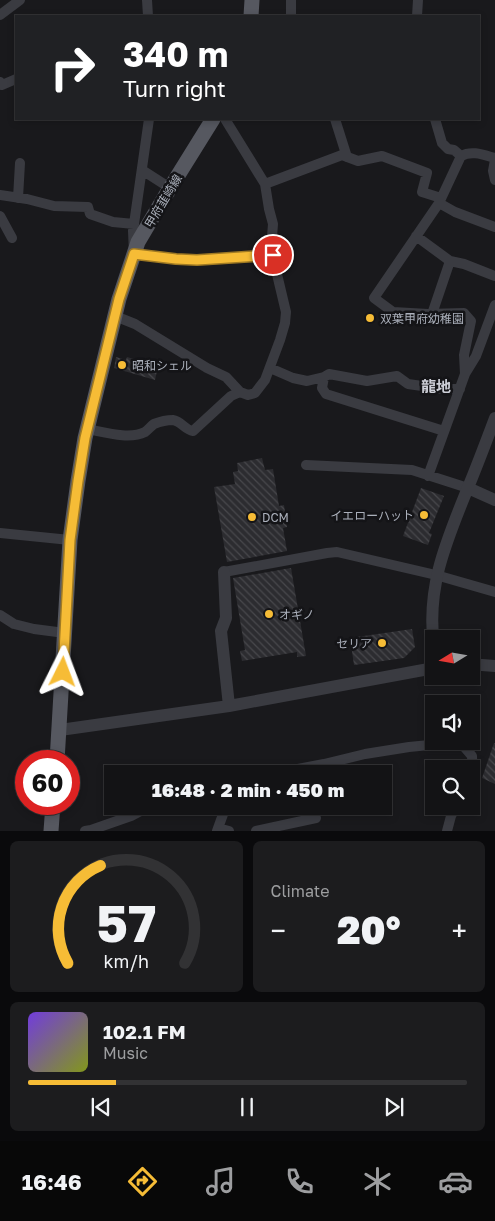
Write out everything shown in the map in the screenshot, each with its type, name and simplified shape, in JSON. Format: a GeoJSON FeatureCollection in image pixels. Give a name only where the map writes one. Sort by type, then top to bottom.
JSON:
{"type":"FeatureCollection","features":[{"type":"Feature","properties":{"kind":"main road"},"geometry":{"type":"LineString","coordinates":[[251,15],[252,0]]}},
{"type":"Feature","properties":{"kind":"main road","name":"甲府韮崎線"},"geometry":{"type":"LineString","coordinates":[[58,750],[70,540],[78,481],[88,429],[119,299],[138,242],[212,120]]}},
{"type":"Feature","properties":{"kind":"main road"},"geometry":{"type":"LineString","coordinates":[[51,831],[52,815]]}},
{"type":"Feature","properties":{"kind":"street"},"geometry":{"type":"LineString","coordinates":[[0,15],[20,0]]}},
{"type":"Feature","properties":{"kind":"street"},"geometry":{"type":"LineString","coordinates":[[147,0],[148,15]]}},
{"type":"Feature","properties":{"kind":"street"},"geometry":{"type":"LineString","coordinates":[[291,0],[291,15]]}},
{"type":"Feature","properties":{"kind":"street"},"geometry":{"type":"LineString","coordinates":[[417,15],[418,0]]}},
{"type":"Feature","properties":{"kind":"street"},"geometry":{"type":"LineString","coordinates":[[0,82],[2,85],[15,79]]}},
{"type":"Feature","properties":{"kind":"street"},"geometry":{"type":"LineString","coordinates":[[149,120],[133,231],[134,254],[197,260],[273,255]]}},
{"type":"Feature","properties":{"kind":"street"},"geometry":{"type":"LineString","coordinates":[[115,316],[135,324],[207,368],[226,377],[240,392],[248,395],[255,394],[265,380],[280,340],[286,312],[271,249],[273,224],[268,209],[265,184],[226,120]]}},
{"type":"Feature","properties":{"kind":"street"},"geometry":{"type":"LineString","coordinates":[[335,120],[347,157]]}},
{"type":"Feature","properties":{"kind":"street"},"geometry":{"type":"LineString","coordinates":[[435,120],[442,143],[448,149],[454,150],[462,156]]}},
{"type":"Feature","properties":{"kind":"street"},"geometry":{"type":"LineString","coordinates":[[465,374],[464,354],[471,321],[464,313],[393,312],[374,298],[440,201],[462,156],[466,153],[477,153],[495,159],[493,171],[495,180]]}},
{"type":"Feature","properties":{"kind":"street"},"geometry":{"type":"LineString","coordinates":[[265,184],[342,155],[358,161],[382,156],[427,173],[422,192],[440,201],[455,212],[495,227]]}},
{"type":"Feature","properties":{"kind":"street"},"geometry":{"type":"LineString","coordinates":[[18,198],[20,163]]}},
{"type":"Feature","properties":{"kind":"street"},"geometry":{"type":"LineString","coordinates":[[142,170],[170,188]]}},
{"type":"Feature","properties":{"kind":"street"},"geometry":{"type":"LineString","coordinates":[[0,195],[54,206],[88,207],[90,214],[113,222],[134,224]]}},
{"type":"Feature","properties":{"kind":"street"},"geometry":{"type":"LineString","coordinates":[[0,216],[12,238]]}},
{"type":"Feature","properties":{"kind":"street"},"geometry":{"type":"LineString","coordinates":[[416,236],[450,261],[464,264],[495,276]]}},
{"type":"Feature","properties":{"kind":"street"},"geometry":{"type":"LineString","coordinates":[[432,314],[450,261]]}},
{"type":"Feature","properties":{"kind":"street"},"geometry":{"type":"LineString","coordinates":[[428,476],[465,374],[476,356],[495,305]]}},
{"type":"Feature","properties":{"kind":"street"},"geometry":{"type":"LineString","coordinates":[[270,368],[293,378],[307,381],[329,374],[367,381],[397,376],[408,384],[443,389],[460,389]]}},
{"type":"Feature","properties":{"kind":"street"},"geometry":{"type":"LineString","coordinates":[[324,377],[322,388],[326,394],[444,432]]}},
{"type":"Feature","properties":{"kind":"street"},"geometry":{"type":"LineString","coordinates":[[88,429],[117,435],[137,434],[146,432],[158,422],[173,420],[189,431],[193,431],[232,396],[240,392]]}},
{"type":"Feature","properties":{"kind":"street"},"geometry":{"type":"LineString","coordinates":[[433,630],[432,610],[436,575],[456,516],[495,418]]}},
{"type":"Feature","properties":{"kind":"street"},"geometry":{"type":"LineString","coordinates":[[306,465],[412,470],[468,488],[495,500]]}},
{"type":"Feature","properties":{"kind":"street"},"geometry":{"type":"LineString","coordinates":[[0,532],[70,540]]}},
{"type":"Feature","properties":{"kind":"street"},"geometry":{"type":"LineString","coordinates":[[229,706],[221,631],[226,618],[224,572],[337,552],[436,575],[495,592]]}},
{"type":"Feature","properties":{"kind":"street"},"geometry":{"type":"LineString","coordinates":[[0,615],[14,624],[65,633]]}},
{"type":"Feature","properties":{"kind":"street"},"geometry":{"type":"LineString","coordinates":[[480,665],[495,666]]}},
{"type":"Feature","properties":{"kind":"street"},"geometry":{"type":"LineString","coordinates":[[60,730],[229,706],[425,670]]}},
{"type":"Feature","properties":{"kind":"street"},"geometry":{"type":"LineString","coordinates":[[319,765],[365,754],[460,742],[472,756],[472,760]]}},
{"type":"Feature","properties":{"kind":"street"},"geometry":{"type":"LineString","coordinates":[[85,831],[133,815]]}},
{"type":"Feature","properties":{"kind":"street"},"geometry":{"type":"LineString","coordinates":[[223,815],[218,830],[229,831]]}},
{"type":"Feature","properties":{"kind":"street"},"geometry":{"type":"LineString","coordinates":[[447,831],[452,815]]}},
{"type":"Feature","properties":{"kind":"street"},"geometry":{"type":"LineString","coordinates":[[256,831],[316,818]]}},
{"type":"Feature","properties":{"kind":"building"},"geometry":{"type":"Polygon","coordinates":[[[116,357],[126,360],[127,357],[158,366],[155,380],[114,368],[116,357]]]}},
{"type":"Feature","properties":{"kind":"building","name":"DCM"},"geometry":{"type":"Polygon","coordinates":[[[262,458],[265,470],[273,469],[279,506],[284,505],[287,527],[283,528],[287,551],[227,562],[214,487],[235,484],[233,472],[238,471],[237,463],[262,458]]]}},
{"type":"Feature","properties":{"kind":"building","name":"イエローハット"},"geometry":{"type":"Polygon","coordinates":[[[421,488],[444,496],[429,533],[432,534],[428,545],[403,536],[421,488]]]}},
{"type":"Feature","properties":{"kind":"building","name":"オギノ"},"geometry":{"type":"Polygon","coordinates":[[[291,568],[306,656],[297,657],[297,652],[242,661],[240,651],[245,650],[233,578],[291,568]]]}},
{"type":"Feature","properties":{"kind":"building","name":"セリア"},"geometry":{"type":"Polygon","coordinates":[[[412,629],[415,647],[404,658],[354,665],[350,638],[412,629]]]}},
{"type":"Feature","properties":{"kind":"building"},"geometry":{"type":"Polygon","coordinates":[[[495,743],[495,784],[482,778],[495,743]]]}},
{"type":"Feature","properties":{"kind":"place","name":"双葉甲府幼稚園"},"geometry":{"type":"Point","coordinates":[370,318]}},
{"type":"Feature","properties":{"kind":"place","name":"昭和シェル"},"geometry":{"type":"Point","coordinates":[122,365]}},
{"type":"Feature","properties":{"kind":"place","name":"イエローハット"},"geometry":{"type":"Point","coordinates":[424,515]}},
{"type":"Feature","properties":{"kind":"place","name":"DCM"},"geometry":{"type":"Point","coordinates":[252,517]}},
{"type":"Feature","properties":{"kind":"place","name":"オギノ"},"geometry":{"type":"Point","coordinates":[269,614]}},
{"type":"Feature","properties":{"kind":"place","name":"セリア"},"geometry":{"type":"Point","coordinates":[382,643]}},
{"type":"Feature","properties":{"kind":"district","name":"龍地"},"geometry":{"type":"Point","coordinates":[436,386]}},
{"type":"Feature","properties":{"kind":"route"},"geometry":{"type":"LineString","coordinates":[[63,672],[70,540],[85,438],[119,299],[134,254],[197,260],[273,255]]}}]}
